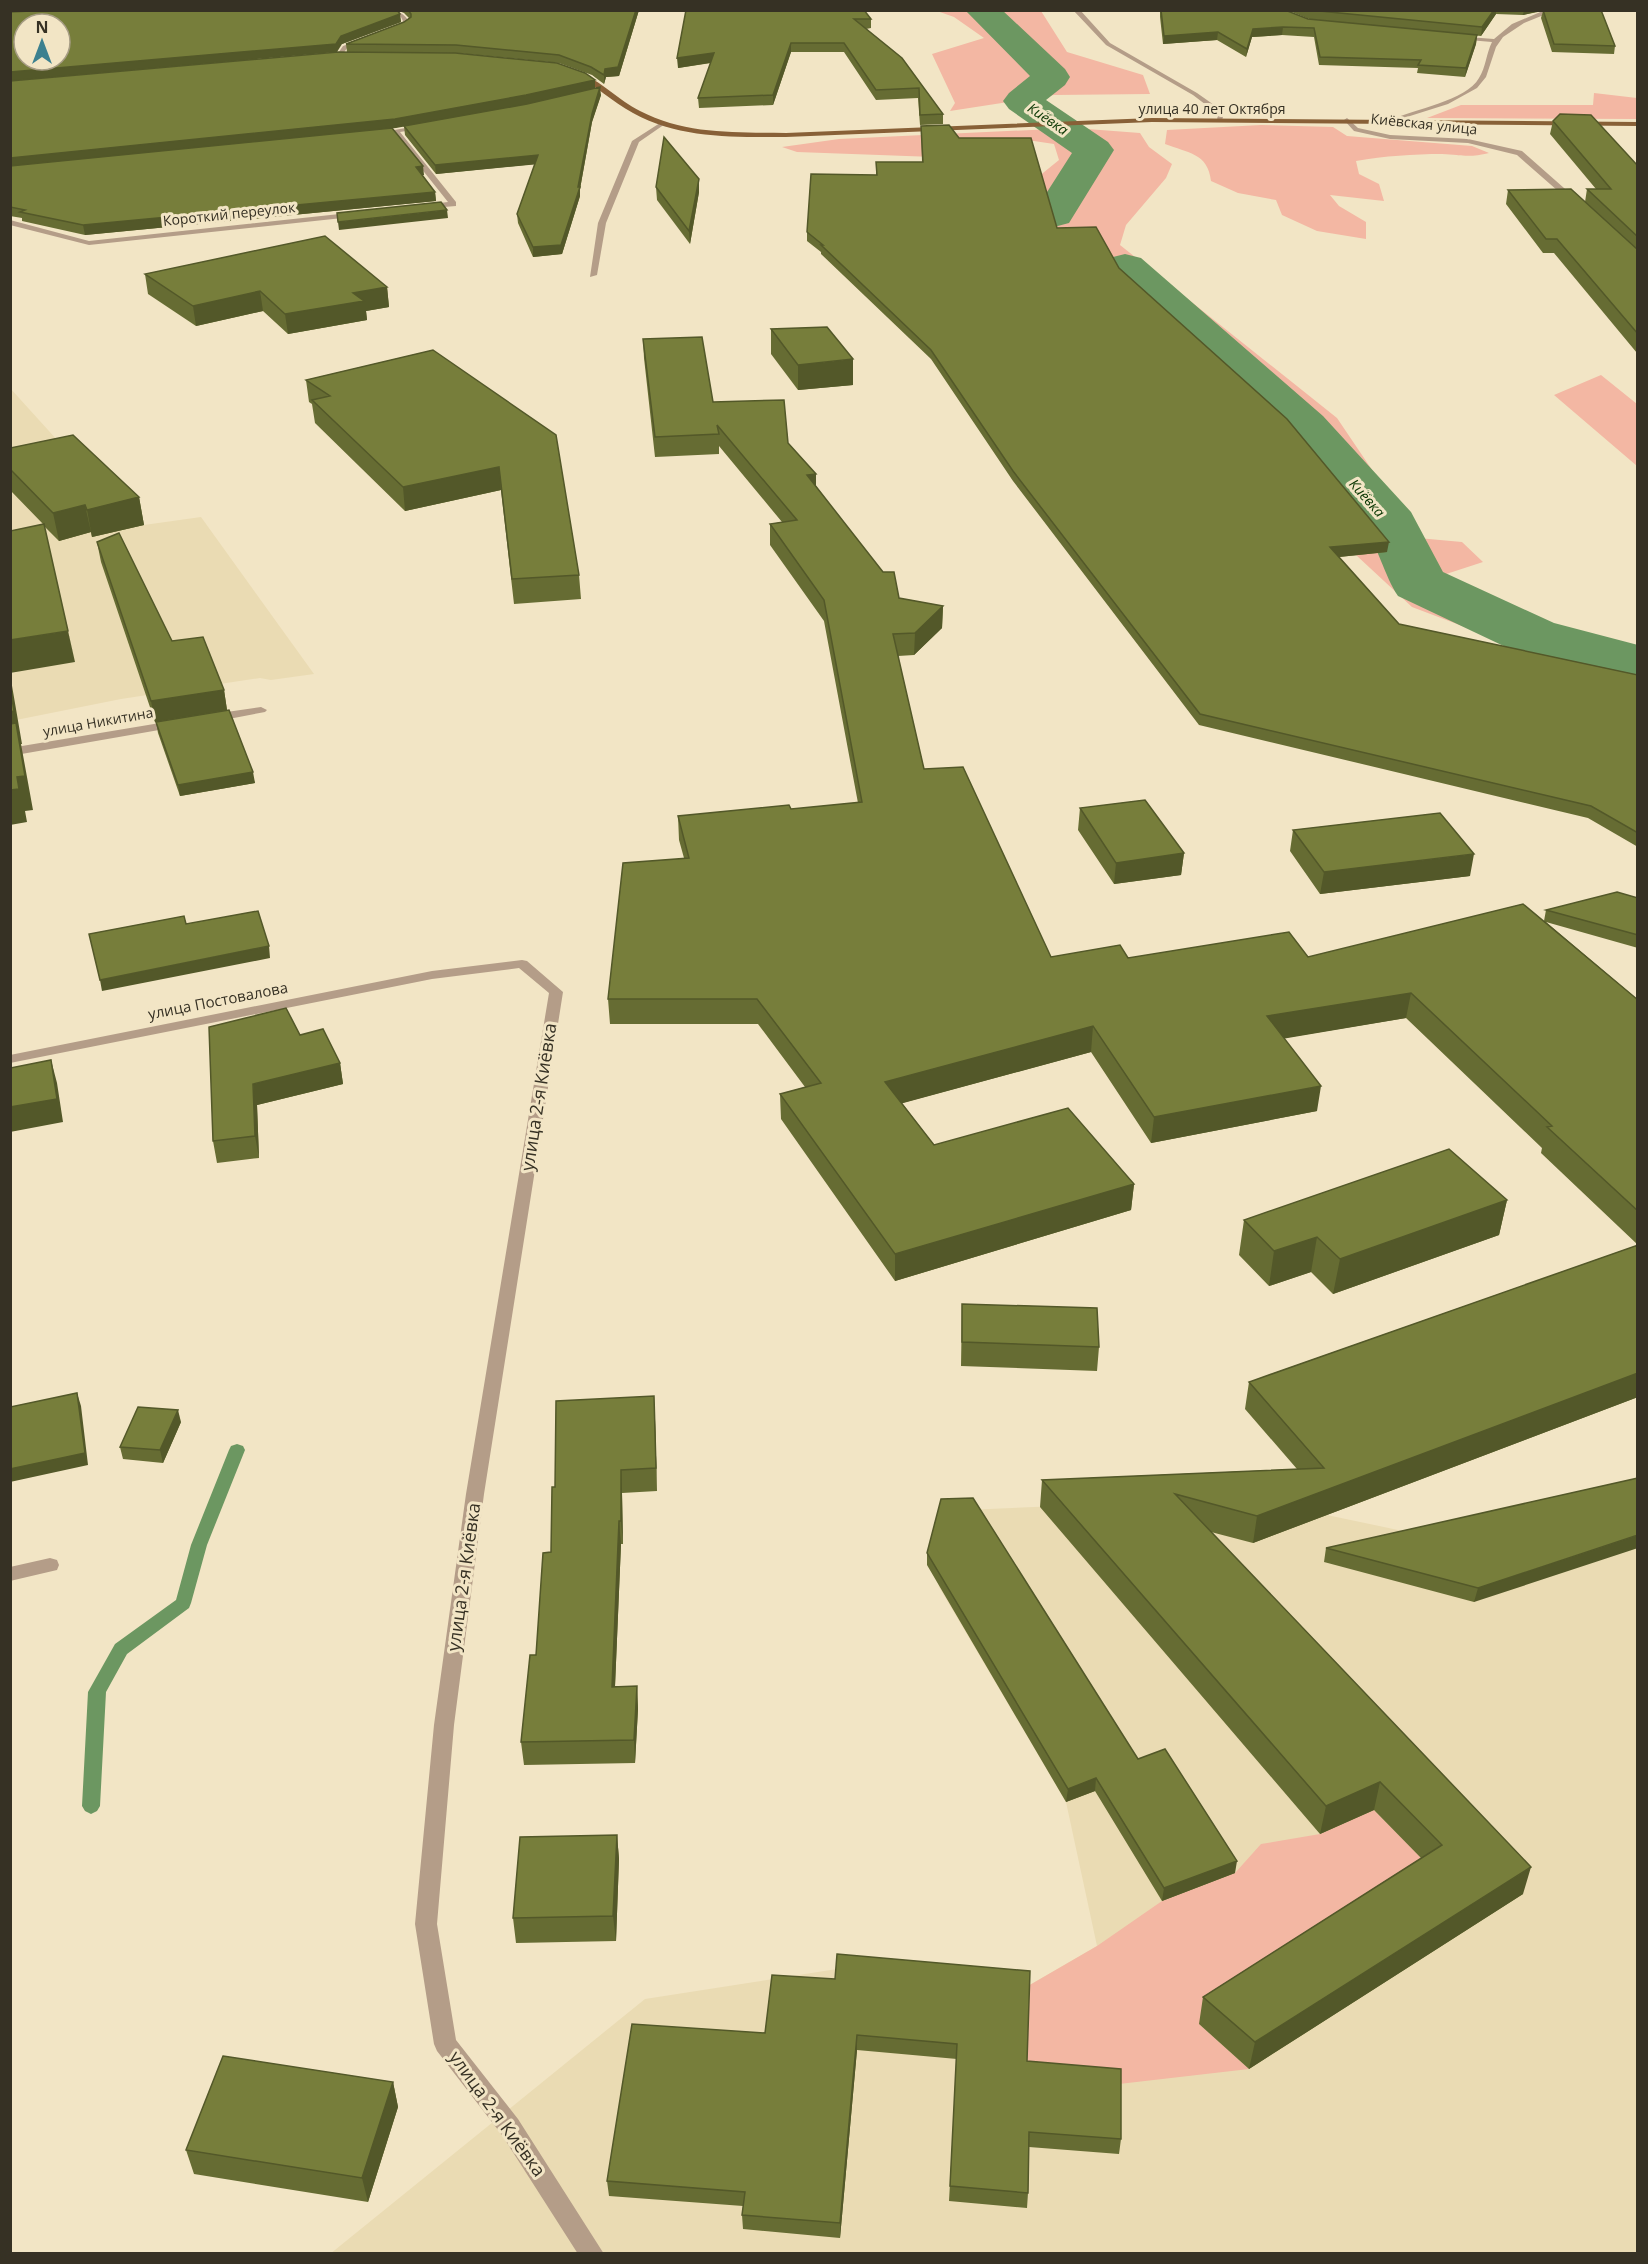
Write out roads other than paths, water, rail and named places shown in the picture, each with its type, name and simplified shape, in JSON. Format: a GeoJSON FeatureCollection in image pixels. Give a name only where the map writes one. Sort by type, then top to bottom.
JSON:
{"type":"FeatureCollection","features":[{"type":"Feature","properties":{"kind":"main road"},"geometry":{"type":"LineString","coordinates":[[327,57],[349,56]]}},
{"type":"Feature","properties":{"kind":"main road","name":"улица 40 лет Октября"},"geometry":{"type":"LineString","coordinates":[[569,71],[589,78],[636,112],[662,124],[689,132],[786,135],[1129,121],[1220,120],[1638,124]]}},
{"type":"Feature","properties":{"kind":"street"},"geometry":{"type":"LineString","coordinates":[[383,34],[402,27],[406,22],[403,16],[389,10]]}},
{"type":"Feature","properties":{"kind":"street"},"geometry":{"type":"LineString","coordinates":[[1076,10],[1108,44],[1195,94],[1222,113],[1220,120]]}},
{"type":"Feature","properties":{"kind":"street"},"geometry":{"type":"LineString","coordinates":[[1393,121],[1442,103],[1476,86],[1487,70],[1496,41],[1525,18],[1553,10]]}},
{"type":"Feature","properties":{"kind":"street"},"geometry":{"type":"LineString","coordinates":[[1449,36],[1496,41]]}},
{"type":"Feature","properties":{"kind":"street"},"geometry":{"type":"LineString","coordinates":[[339,56],[345,47],[373,37]]}},
{"type":"Feature","properties":{"kind":"street"},"geometry":{"type":"LineString","coordinates":[[589,94],[605,90]]}},
{"type":"Feature","properties":{"kind":"street","name":"Киёвская улица"},"geometry":{"type":"LineString","coordinates":[[1347,120],[1356,130],[1390,136],[1468,141],[1518,153],[1587,213]]}},
{"type":"Feature","properties":{"kind":"street"},"geometry":{"type":"LineString","coordinates":[[593,275],[602,223],[636,141],[662,124]]}},
{"type":"Feature","properties":{"kind":"street"},"geometry":{"type":"LineString","coordinates":[[361,136],[429,126]]}},
{"type":"Feature","properties":{"kind":"street"},"geometry":{"type":"LineString","coordinates":[[396,132],[453,204],[418,208]]}},
{"type":"Feature","properties":{"kind":"street","name":"Короткий переулок"},"geometry":{"type":"LineString","coordinates":[[10,222],[89,243],[372,213]]}},
{"type":"Feature","properties":{"kind":"street","name":"улица Никитина"},"geometry":{"type":"LineString","coordinates":[[10,752],[261,710]]}},
{"type":"Feature","properties":{"kind":"street","name":"улица 2-я Киёвка"},"geometry":{"type":"LineString","coordinates":[[432,975],[522,964],[556,992],[475,1494],[444,1725],[426,1924],[445,2044],[510,2127],[592,2253]]}},
{"type":"Feature","properties":{"kind":"street","name":"улица Постовалова"},"geometry":{"type":"LineString","coordinates":[[10,1059],[432,975]]}},
{"type":"Feature","properties":{"kind":"street"},"geometry":{"type":"LineString","coordinates":[[10,1574],[50,1565]]}},
{"type":"Feature","properties":{"kind":"waterway","name":"Киёвка"},"geometry":{"type":"LineString","coordinates":[[982,10],[1052,77],[1022,101],[1094,150],[1054,214]]}},
{"type":"Feature","properties":{"kind":"waterway","name":"Киёвка"},"geometry":{"type":"LineString","coordinates":[[1125,268],[1304,427],[1391,524],[1419,583],[1532,636],[1638,664]]}},
{"type":"Feature","properties":{"kind":"waterway"},"geometry":{"type":"LineString","coordinates":[[91,1806],[97,1692],[121,1649],[183,1603],[199,1545],[237,1450]]}}]}
